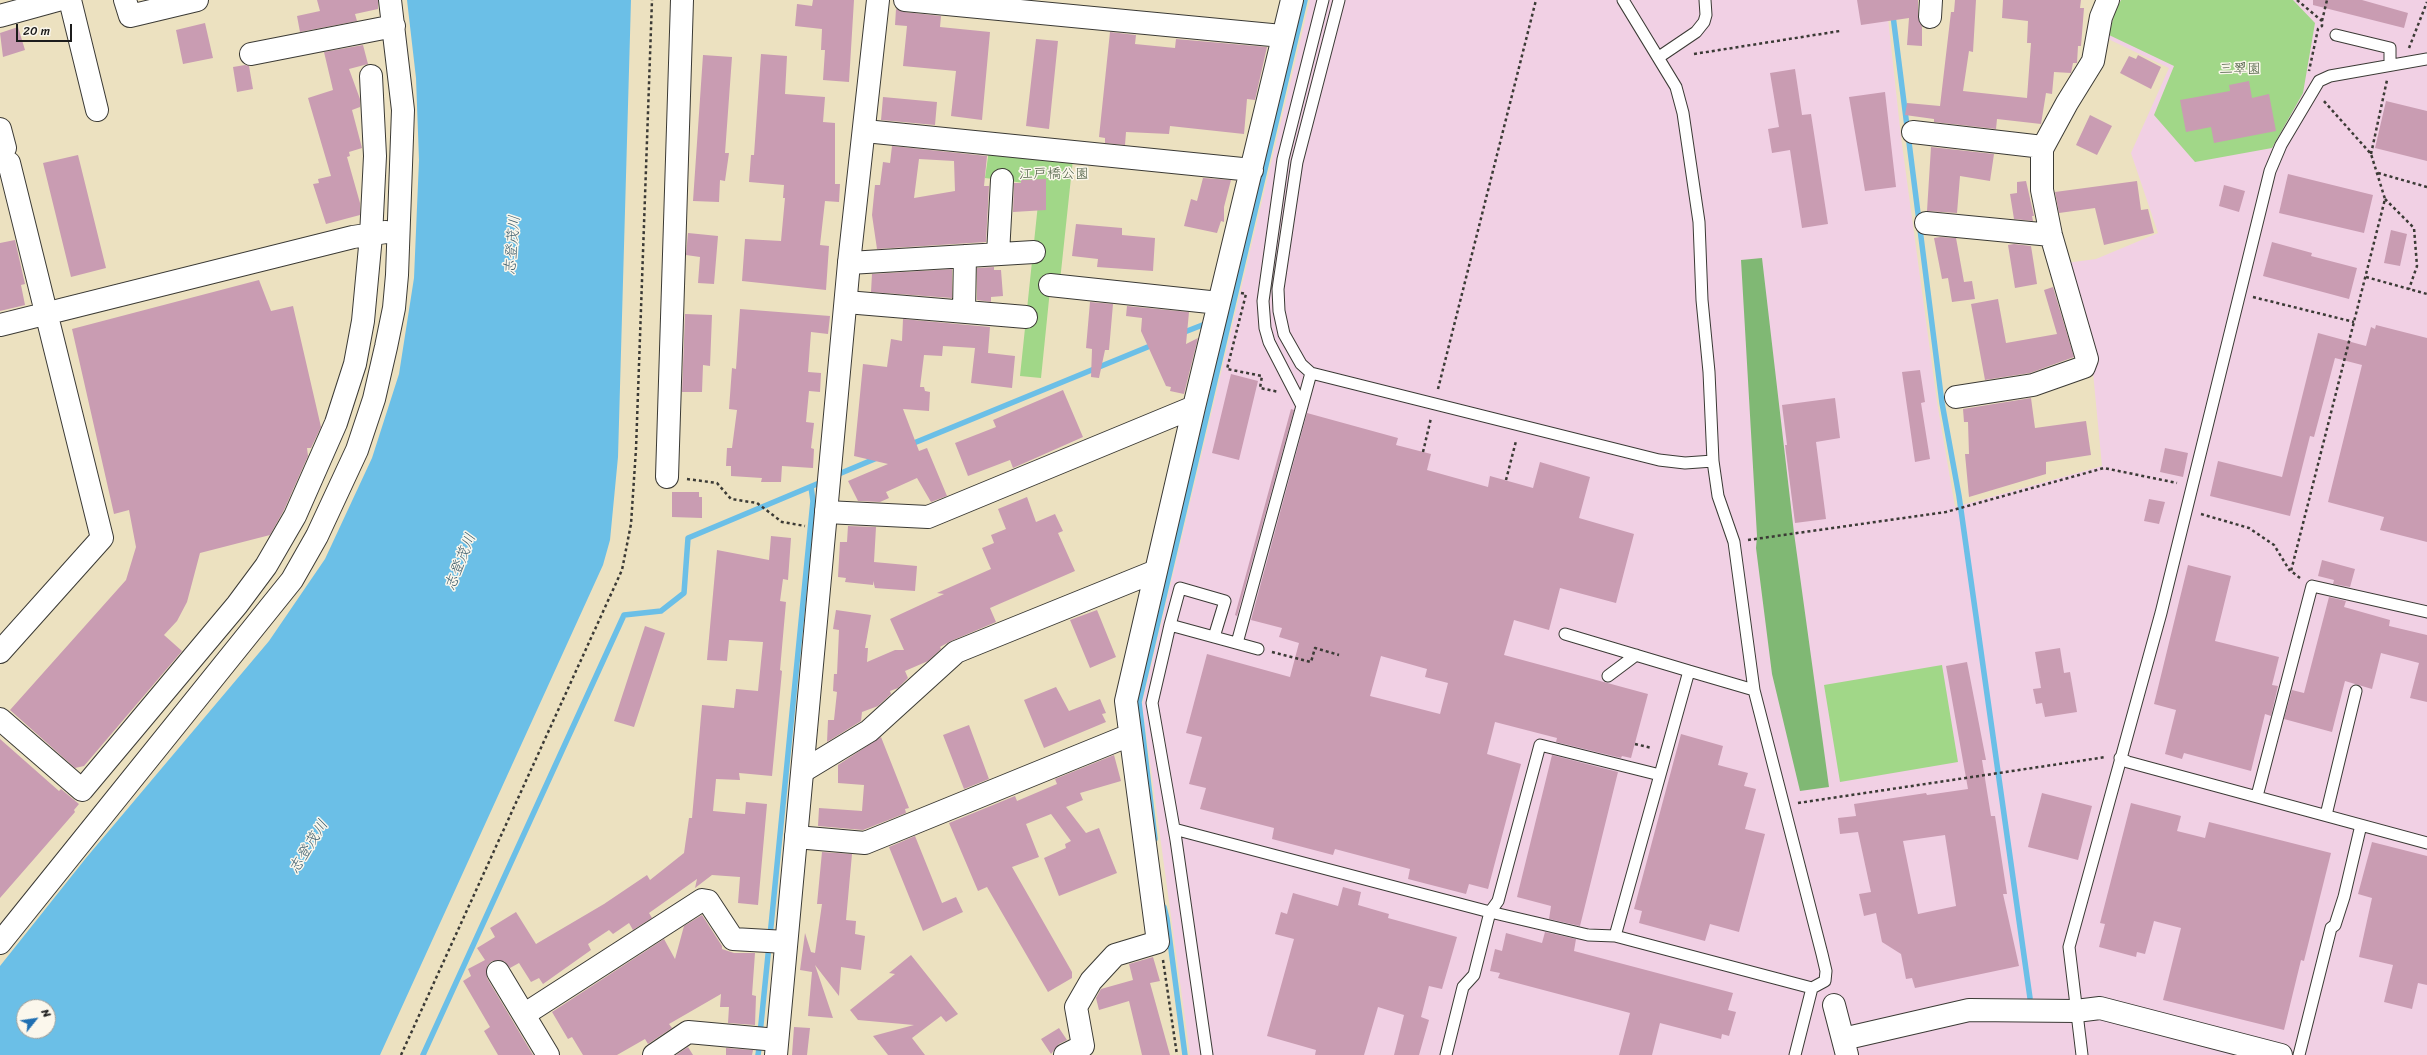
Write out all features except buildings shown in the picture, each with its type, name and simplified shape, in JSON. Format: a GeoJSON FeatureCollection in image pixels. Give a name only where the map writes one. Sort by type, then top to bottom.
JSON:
{"type":"FeatureCollection","features":[{"type":"Feature","properties":{"kind":"street"},"geometry":{"type":"LineString","coordinates":[[0,16],[58,0]]}},
{"type":"Feature","properties":{"kind":"street"},"geometry":{"type":"LineString","coordinates":[[70,0],[97,110]]}},
{"type":"Feature","properties":{"kind":"street"},"geometry":{"type":"LineString","coordinates":[[125,0],[130,16],[197,0]]}},
{"type":"Feature","properties":{"kind":"street"},"geometry":{"type":"LineString","coordinates":[[0,943],[292,580],[317,536],[357,450],[374,398],[394,308],[400,228],[402,110],[390,0]]}},
{"type":"Feature","properties":{"kind":"street"},"geometry":{"type":"LineString","coordinates":[[666,477],[682,0]]}},
{"type":"Feature","properties":{"kind":"street"},"geometry":{"type":"LineString","coordinates":[[654,1055],[688,1032],[776,1048],[803,771],[849,263],[865,130],[878,0]]}},
{"type":"Feature","properties":{"kind":"street"},"geometry":{"type":"LineString","coordinates":[[904,0],[974,3],[1282,36]]}},
{"type":"Feature","properties":{"kind":"street"},"geometry":{"type":"LineString","coordinates":[[1065,1055],[1083,1046],[1076,1007],[1091,981],[1114,955],[1158,942],[1126,702],[1194,407],[1252,170],[1282,36],[1292,0]]}},
{"type":"Feature","properties":{"kind":"street"},"geometry":{"type":"LineString","coordinates":[[1956,397],[2033,385],[2084,367],[2087,359],[2051,235],[2042,190],[2043,147],[2067,103],[2093,61],[2101,17],[2108,0]]}},
{"type":"Feature","properties":{"kind":"street"},"geometry":{"type":"LineString","coordinates":[[251,54],[394,26]]}},
{"type":"Feature","properties":{"kind":"street"},"geometry":{"type":"LineString","coordinates":[[0,719],[82,790],[237,605],[266,566],[295,516],[336,423],[355,364],[363,320],[371,236],[375,156],[371,76]]}},
{"type":"Feature","properties":{"kind":"street"},"geometry":{"type":"LineString","coordinates":[[865,130],[1252,170]]}},
{"type":"Feature","properties":{"kind":"street"},"geometry":{"type":"LineString","coordinates":[[1913,132],[2043,147]]}},
{"type":"Feature","properties":{"kind":"street"},"geometry":{"type":"LineString","coordinates":[[0,652],[102,538],[4,147]]}},
{"type":"Feature","properties":{"kind":"street"},"geometry":{"type":"LineString","coordinates":[[998,254],[1002,180]]}},
{"type":"Feature","properties":{"kind":"street"},"geometry":{"type":"LineString","coordinates":[[1926,223],[2051,235]]}},
{"type":"Feature","properties":{"kind":"street"},"geometry":{"type":"LineString","coordinates":[[0,325],[353,238],[371,236],[400,228]]}},
{"type":"Feature","properties":{"kind":"street"},"geometry":{"type":"LineString","coordinates":[[849,263],[1034,252]]}},
{"type":"Feature","properties":{"kind":"street"},"geometry":{"type":"LineString","coordinates":[[964,311],[965,256]]}},
{"type":"Feature","properties":{"kind":"street"},"geometry":{"type":"LineString","coordinates":[[1050,285],[1221,296]]}},
{"type":"Feature","properties":{"kind":"street"},"geometry":{"type":"LineString","coordinates":[[846,302],[1026,317]]}},
{"type":"Feature","properties":{"kind":"street"},"geometry":{"type":"LineString","coordinates":[[825,520],[928,517],[1194,407]]}},
{"type":"Feature","properties":{"kind":"street"},"geometry":{"type":"LineString","coordinates":[[803,771],[869,731],[956,652],[1156,571]]}},
{"type":"Feature","properties":{"kind":"street"},"geometry":{"type":"LineString","coordinates":[[796,837],[865,844],[1130,734]]}},
{"type":"Feature","properties":{"kind":"street"},"geometry":{"type":"LineString","coordinates":[[525,1014],[702,900],[708,901],[733,939],[786,942]]}},
{"type":"Feature","properties":{"kind":"street"},"geometry":{"type":"LineString","coordinates":[[498,972],[525,1014],[548,1055]]}},
{"type":"Feature","properties":{"kind":"street"},"geometry":{"type":"LineString","coordinates":[[1834,1005],[1845,1047],[1969,1010],[2076,1011],[2100,1008],[2281,1055]]}},
{"type":"Feature","properties":{"kind":"lane"},"geometry":{"type":"LineString","coordinates":[[1302,406],[1270,342],[1265,328],[1263,301],[1283,159],[1323,0]]}},
{"type":"Feature","properties":{"kind":"lane"},"geometry":{"type":"LineString","coordinates":[[1339,0],[1297,162],[1278,289],[1279,311],[1284,334],[1295,356],[1308,372],[1311,373],[1659,460],[1685,464],[1713,461]]}},
{"type":"Feature","properties":{"kind":"lane"},"geometry":{"type":"LineString","coordinates":[[1174,829],[1490,912],[1588,935],[1615,936],[1812,988],[1825,981],[1826,971],[1754,690],[1734,542],[1718,496],[1713,461],[1699,222],[1683,112],[1676,86],[1623,0]]}},
{"type":"Feature","properties":{"kind":"lane"},"geometry":{"type":"LineString","coordinates":[[1659,57],[1696,32],[1704,22],[1705,0]]}},
{"type":"Feature","properties":{"kind":"lane"},"geometry":{"type":"LineString","coordinates":[[2336,35],[2390,48],[2390,65]]}},
{"type":"Feature","properties":{"kind":"lane"},"geometry":{"type":"LineString","coordinates":[[2082,1055],[2069,947],[2161,613],[2270,170],[2278,151],[2317,86],[2330,76],[2427,59]]}},
{"type":"Feature","properties":{"kind":"lane"},"geometry":{"type":"LineString","coordinates":[[1237,643],[1311,373]]}},
{"type":"Feature","properties":{"kind":"lane"},"geometry":{"type":"LineString","coordinates":[[2257,796],[2312,586],[2427,612]]}},
{"type":"Feature","properties":{"kind":"lane"},"geometry":{"type":"LineString","coordinates":[[1207,1055],[1174,829],[1152,703],[1180,588],[1225,602],[1214,637]]}},
{"type":"Feature","properties":{"kind":"lane"},"geometry":{"type":"LineString","coordinates":[[1170,626],[1258,649]]}},
{"type":"Feature","properties":{"kind":"lane"},"geometry":{"type":"LineString","coordinates":[[1565,634],[1754,690]]}},
{"type":"Feature","properties":{"kind":"lane"},"geometry":{"type":"LineString","coordinates":[[1608,676],[1636,655]]}},
{"type":"Feature","properties":{"kind":"lane"},"geometry":{"type":"LineString","coordinates":[[1615,936],[1689,671]]}},
{"type":"Feature","properties":{"kind":"lane"},"geometry":{"type":"LineString","coordinates":[[2326,815],[2356,692]]}},
{"type":"Feature","properties":{"kind":"lane"},"geometry":{"type":"LineString","coordinates":[[1446,1055],[1463,987],[1474,975],[1490,912],[1498,901],[1540,745],[1660,775]]}},
{"type":"Feature","properties":{"kind":"lane"},"geometry":{"type":"LineString","coordinates":[[2120,758],[2128,762],[2427,843]]}},
{"type":"Feature","properties":{"kind":"lane"},"geometry":{"type":"LineString","coordinates":[[2299,1055],[2331,928],[2335,925],[2344,897],[2361,824]]}},
{"type":"Feature","properties":{"kind":"lane"},"geometry":{"type":"LineString","coordinates":[[1795,1055],[1812,988]]}},
{"type":"Feature","properties":{"kind":"path"},"geometry":{"type":"LineString","coordinates":[[400,1055],[622,570],[631,524],[636,449],[652,0]]}},
{"type":"Feature","properties":{"kind":"path"},"geometry":{"type":"LineString","coordinates":[[1438,390],[1536,0]]}},
{"type":"Feature","properties":{"kind":"path"},"geometry":{"type":"LineString","coordinates":[[2298,0],[2322,21]]}},
{"type":"Feature","properties":{"kind":"path"},"geometry":{"type":"LineString","coordinates":[[2327,0],[2322,26],[2318,29],[2308,73],[2310,78],[2371,154],[2385,199],[2414,228],[2417,266],[2409,289]]}},
{"type":"Feature","properties":{"kind":"path"},"geometry":{"type":"LineString","coordinates":[[2404,63],[2427,2]]}},
{"type":"Feature","properties":{"kind":"path"},"geometry":{"type":"LineString","coordinates":[[1694,54],[1840,31]]}},
{"type":"Feature","properties":{"kind":"path"},"geometry":{"type":"LineString","coordinates":[[2371,154],[2390,65]]}},
{"type":"Feature","properties":{"kind":"path"},"geometry":{"type":"LineString","coordinates":[[2377,172],[2427,187]]}},
{"type":"Feature","properties":{"kind":"path"},"geometry":{"type":"LineString","coordinates":[[2290,571],[2385,199]]}},
{"type":"Feature","properties":{"kind":"path"},"geometry":{"type":"LineString","coordinates":[[2366,277],[2427,294]]}},
{"type":"Feature","properties":{"kind":"path"},"geometry":{"type":"LineString","coordinates":[[1221,296],[1246,294],[1227,369],[1262,376],[1260,388],[1283,394]]}},
{"type":"Feature","properties":{"kind":"path"},"geometry":{"type":"LineString","coordinates":[[2240,294],[2354,322]]}},
{"type":"Feature","properties":{"kind":"path"},"geometry":{"type":"LineString","coordinates":[[1423,452],[1432,414]]}},
{"type":"Feature","properties":{"kind":"path"},"geometry":{"type":"LineString","coordinates":[[1506,480],[1516,441]]}},
{"type":"Feature","properties":{"kind":"path"},"geometry":{"type":"LineString","coordinates":[[1734,542],[1946,512],[2104,468],[2192,486]]}},
{"type":"Feature","properties":{"kind":"path"},"geometry":{"type":"LineString","coordinates":[[666,477],[717,483],[731,499],[757,503],[766,512],[782,522],[825,520]]}},
{"type":"Feature","properties":{"kind":"path"},"geometry":{"type":"LineString","coordinates":[[2187,510],[2249,528],[2274,545],[2290,571],[2312,586]]}},
{"type":"Feature","properties":{"kind":"path"},"geometry":{"type":"LineString","coordinates":[[1258,649],[1311,662],[1315,648],[1339,654]]}},
{"type":"Feature","properties":{"kind":"path"},"geometry":{"type":"LineString","coordinates":[[1784,805],[2110,756],[2120,758]]}},
{"type":"Feature","properties":{"kind":"path"},"geometry":{"type":"LineString","coordinates":[[1158,942],[1161,946],[1177,1055]]}},
{"type":"Feature","properties":{"kind":"shaded area"},"geometry":{"type":"Polygon","coordinates":[[[1310,0],[1886,0],[1901,137],[1937,402],[1955,507],[2102,466],[2092,362],[2066,263],[2096,259],[2158,233],[2131,153],[2169,68],[2102,36],[2113,0],[2427,0],[2427,1055],[1190,1055],[1142,704],[1310,0]]]}},
{"type":"Feature","properties":{"kind":"green space","name":"三翠園"},"geometry":{"type":"Polygon","coordinates":[[[2121,0],[2293,0],[2315,23],[2303,93],[2272,148],[2195,162],[2154,115],[2174,66],[2109,35],[2115,11],[2121,0]]]}},
{"type":"Feature","properties":{"kind":"green space","name":"江戸橋公園"},"geometry":{"type":"Polygon","coordinates":[[[989,150],[1073,159],[1060,281],[1051,280],[1041,378],[1020,376],[1040,185],[985,178],[989,150]]]}},
{"type":"Feature","properties":{"kind":"green space"},"geometry":{"type":"Polygon","coordinates":[[[1762,258],[1794,533],[1829,787],[1800,791],[1772,674],[1756,548],[1757,536],[1741,260],[1762,258]]]}},
{"type":"Feature","properties":{"kind":"green space"},"geometry":{"type":"Polygon","coordinates":[[[1942,665],[1958,762],[1840,782],[1824,685],[1942,665]]]}},
{"type":"Feature","properties":{"kind":"water","name":"志登茂川"},"geometry":{"type":"Polygon","coordinates":[[[407,0],[631,0],[618,457],[610,540],[603,565],[380,1055],[0,1055],[0,966],[86,858],[269,641],[325,559],[372,458],[399,374],[414,278],[419,160],[416,78],[407,0]]]}},
{"type":"Feature","properties":{"kind":"waterway"},"geometry":{"type":"LineString","coordinates":[[1155,839],[1139,702],[1305,0]]}},
{"type":"Feature","properties":{"kind":"waterway"},"geometry":{"type":"LineString","coordinates":[[1891,0],[1942,403],[1959,496],[2030,998]]}},
{"type":"Feature","properties":{"kind":"waterway"},"geometry":{"type":"LineString","coordinates":[[1182,333],[1205,324]]}},
{"type":"Feature","properties":{"kind":"waterway"},"geometry":{"type":"LineString","coordinates":[[909,445],[1155,344]]}},
{"type":"Feature","properties":{"kind":"waterway"},"geometry":{"type":"LineString","coordinates":[[834,476],[877,458]]}},
{"type":"Feature","properties":{"kind":"waterway"},"geometry":{"type":"LineString","coordinates":[[423,1055],[624,615],[661,611],[684,593],[688,538],[824,481]]}},
{"type":"Feature","properties":{"kind":"waterway"},"geometry":{"type":"LineString","coordinates":[[770,936],[813,501],[811,487]]}},
{"type":"Feature","properties":{"kind":"waterway"},"geometry":{"type":"LineString","coordinates":[[1164,907],[1167,919],[1185,1055]]}},
{"type":"Feature","properties":{"kind":"waterway"},"geometry":{"type":"LineString","coordinates":[[760,1034],[769,945]]}},
{"type":"Feature","properties":{"kind":"waterway"},"geometry":{"type":"LineString","coordinates":[[758,1055],[760,1042]]}}]}
